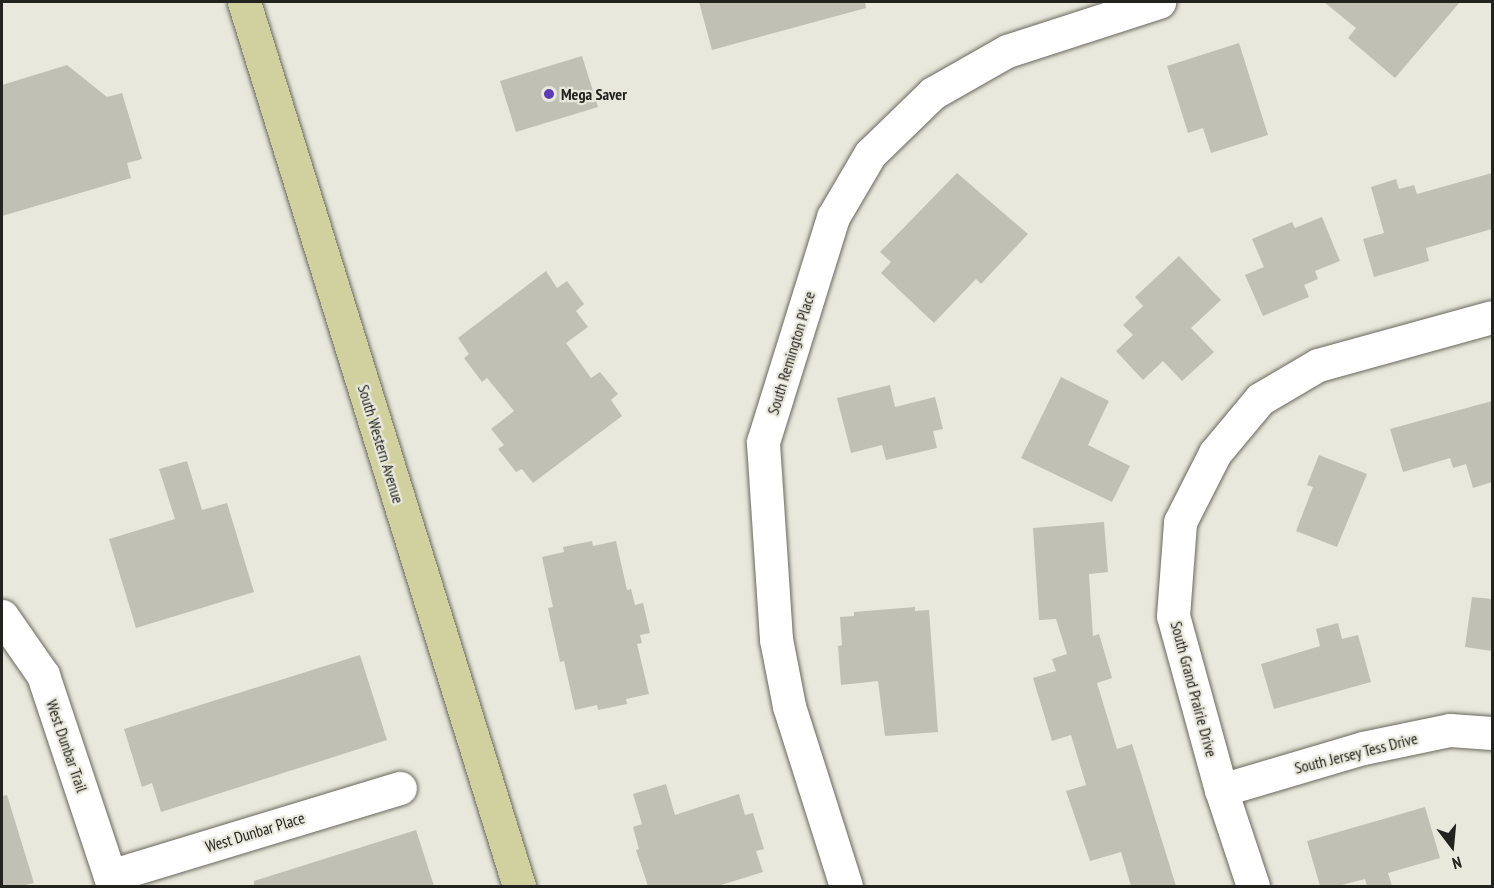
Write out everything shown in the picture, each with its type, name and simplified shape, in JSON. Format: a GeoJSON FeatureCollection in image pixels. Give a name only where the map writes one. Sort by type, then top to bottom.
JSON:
{"type":"FeatureCollection","features":[{"type":"Feature","properties":{"kind":"main road","name":"South Western Avenue"},"geometry":{"type":"LineString","coordinates":[[244,2],[519,886]]}},
{"type":"Feature","properties":{"kind":"street","name":"South Remington Place"},"geometry":{"type":"LineString","coordinates":[[846,886],[789,706],[776,639],[763,442],[832,218],[870,154],[933,93],[1007,51],[1159,2]]}},
{"type":"Feature","properties":{"kind":"street","name":"South Grand Prairie Drive"},"geometry":{"type":"LineString","coordinates":[[1253,886],[1221,790],[1173,616],[1180,522],[1215,453],[1260,399],[1318,365],[1492,317]]}},
{"type":"Feature","properties":{"kind":"street","name":"West Dunbar Trail"},"geometry":{"type":"LineString","coordinates":[[2,616],[42,675],[112,881]]}},
{"type":"Feature","properties":{"kind":"street","name":"South Jersey Tess Drive"},"geometry":{"type":"LineString","coordinates":[[1221,790],[1363,748],[1449,730],[1492,733]]}},
{"type":"Feature","properties":{"kind":"street","name":"West Dunbar Place"},"geometry":{"type":"LineString","coordinates":[[112,881],[400,788]]}},
{"type":"Feature","properties":{"kind":"building"},"geometry":{"type":"Polygon","coordinates":[[[699,2],[865,2],[866,8],[712,50],[699,2]]]}},
{"type":"Feature","properties":{"kind":"building"},"geometry":{"type":"Polygon","coordinates":[[[1324,2],[1460,2],[1395,78],[1348,38],[1356,28],[1324,2]]]}},
{"type":"Feature","properties":{"kind":"building"},"geometry":{"type":"Polygon","coordinates":[[[1239,43],[1268,135],[1211,153],[1203,128],[1188,133],[1167,66],[1239,43]]]}},
{"type":"Feature","properties":{"kind":"building","name":"Mega Saver"},"geometry":{"type":"Polygon","coordinates":[[[582,56],[598,107],[516,132],[500,81],[582,56]]]}},
{"type":"Feature","properties":{"kind":"building"},"geometry":{"type":"Polygon","coordinates":[[[67,65],[107,97],[122,93],[142,159],[127,163],[131,178],[2,216],[2,85],[67,65]]]}},
{"type":"Feature","properties":{"kind":"building"},"geometry":{"type":"Polygon","coordinates":[[[957,173],[1028,234],[981,284],[976,279],[934,323],[881,273],[891,262],[880,252],[957,173]]]}},
{"type":"Feature","properties":{"kind":"building"},"geometry":{"type":"Polygon","coordinates":[[[1492,173],[1492,229],[1426,248],[1429,261],[1374,277],[1363,239],[1384,233],[1371,187],[1396,179],[1399,189],[1414,185],[1417,194],[1492,173]]]}},
{"type":"Feature","properties":{"kind":"building"},"geometry":{"type":"Polygon","coordinates":[[[1322,217],[1340,261],[1315,271],[1318,279],[1304,285],[1309,297],[1263,316],[1245,275],[1264,267],[1252,239],[1292,222],[1295,228],[1322,217]]]}},
{"type":"Feature","properties":{"kind":"building"},"geometry":{"type":"Polygon","coordinates":[[[1179,256],[1221,300],[1191,328],[1214,352],[1182,381],[1163,361],[1143,380],[1116,351],[1133,335],[1123,325],[1143,306],[1135,297],[1179,256]]]}},
{"type":"Feature","properties":{"kind":"building"},"geometry":{"type":"Polygon","coordinates":[[[546,271],[557,288],[567,281],[584,304],[576,311],[588,327],[566,343],[591,378],[600,372],[618,394],[611,400],[622,416],[533,483],[522,469],[516,472],[498,449],[504,445],[491,429],[514,411],[487,378],[482,382],[464,358],[469,354],[458,338],[546,271]]]}},
{"type":"Feature","properties":{"kind":"building"},"geometry":{"type":"Polygon","coordinates":[[[1061,377],[1109,401],[1088,445],[1130,466],[1112,502],[1021,458],[1061,377]]]}},
{"type":"Feature","properties":{"kind":"building"},"geometry":{"type":"Polygon","coordinates":[[[890,385],[895,407],[935,397],[943,429],[933,431],[937,448],[886,460],[882,445],[851,453],[837,398],[890,385]]]}},
{"type":"Feature","properties":{"kind":"building"},"geometry":{"type":"Polygon","coordinates":[[[1492,401],[1492,482],[1473,488],[1466,464],[1453,468],[1450,458],[1403,472],[1390,429],[1492,401]]]}},
{"type":"Feature","properties":{"kind":"building"},"geometry":{"type":"Polygon","coordinates":[[[1319,455],[1367,474],[1337,547],[1296,531],[1313,487],[1307,485],[1319,455]]]}},
{"type":"Feature","properties":{"kind":"building"},"geometry":{"type":"Polygon","coordinates":[[[187,461],[202,510],[227,503],[254,592],[136,628],[109,539],[175,519],[159,469],[187,461]]]}},
{"type":"Feature","properties":{"kind":"building"},"geometry":{"type":"Polygon","coordinates":[[[1104,522],[1108,572],[1089,574],[1093,636],[1099,634],[1112,678],[1097,683],[1117,749],[1132,744],[1176,886],[1131,886],[1121,852],[1090,861],[1066,791],[1086,785],[1071,735],[1052,741],[1033,678],[1056,671],[1052,659],[1067,654],[1056,619],[1039,620],[1033,528],[1104,522]]]}},
{"type":"Feature","properties":{"kind":"building"},"geometry":{"type":"Polygon","coordinates":[[[592,541],[593,546],[616,541],[627,590],[631,589],[635,605],[643,603],[650,633],[640,635],[642,643],[637,644],[649,694],[626,699],[627,704],[598,710],[597,705],[575,710],[564,661],[560,662],[548,608],[553,607],[542,557],[564,552],[563,547],[592,541]]]}},
{"type":"Feature","properties":{"kind":"building"},"geometry":{"type":"Polygon","coordinates":[[[1472,597],[1492,599],[1492,651],[1465,647],[1472,597]]]}},
{"type":"Feature","properties":{"kind":"building"},"geometry":{"type":"Polygon","coordinates":[[[915,607],[915,611],[929,610],[938,732],[885,736],[878,681],[841,685],[838,646],[842,645],[840,617],[854,616],[854,612],[915,607]]]}},
{"type":"Feature","properties":{"kind":"building"},"geometry":{"type":"Polygon","coordinates":[[[1338,623],[1342,639],[1358,635],[1371,682],[1274,709],[1261,664],[1320,646],[1316,629],[1338,623]]]}},
{"type":"Feature","properties":{"kind":"building"},"geometry":{"type":"Polygon","coordinates":[[[360,655],[387,740],[161,812],[152,783],[142,787],[124,729],[360,655]]]}},
{"type":"Feature","properties":{"kind":"building"},"geometry":{"type":"Polygon","coordinates":[[[666,784],[675,815],[739,794],[745,815],[753,813],[764,849],[756,851],[763,872],[718,886],[648,886],[636,850],[639,849],[633,827],[642,824],[633,794],[666,784]]]}},
{"type":"Feature","properties":{"kind":"building"},"geometry":{"type":"Polygon","coordinates":[[[7,795],[34,883],[21,886],[2,886],[2,796],[7,795]]]}},
{"type":"Feature","properties":{"kind":"building"},"geometry":{"type":"Polygon","coordinates":[[[1425,807],[1440,858],[1388,873],[1392,886],[1367,886],[1365,879],[1338,886],[1320,886],[1307,841],[1425,807]]]}},
{"type":"Feature","properties":{"kind":"building"},"geometry":{"type":"Polygon","coordinates":[[[416,830],[434,886],[254,886],[254,881],[416,830]]]}},
{"type":"Feature","properties":{"kind":"place","name":"Mega Saver"},"geometry":{"type":"Point","coordinates":[549,94]}}]}
